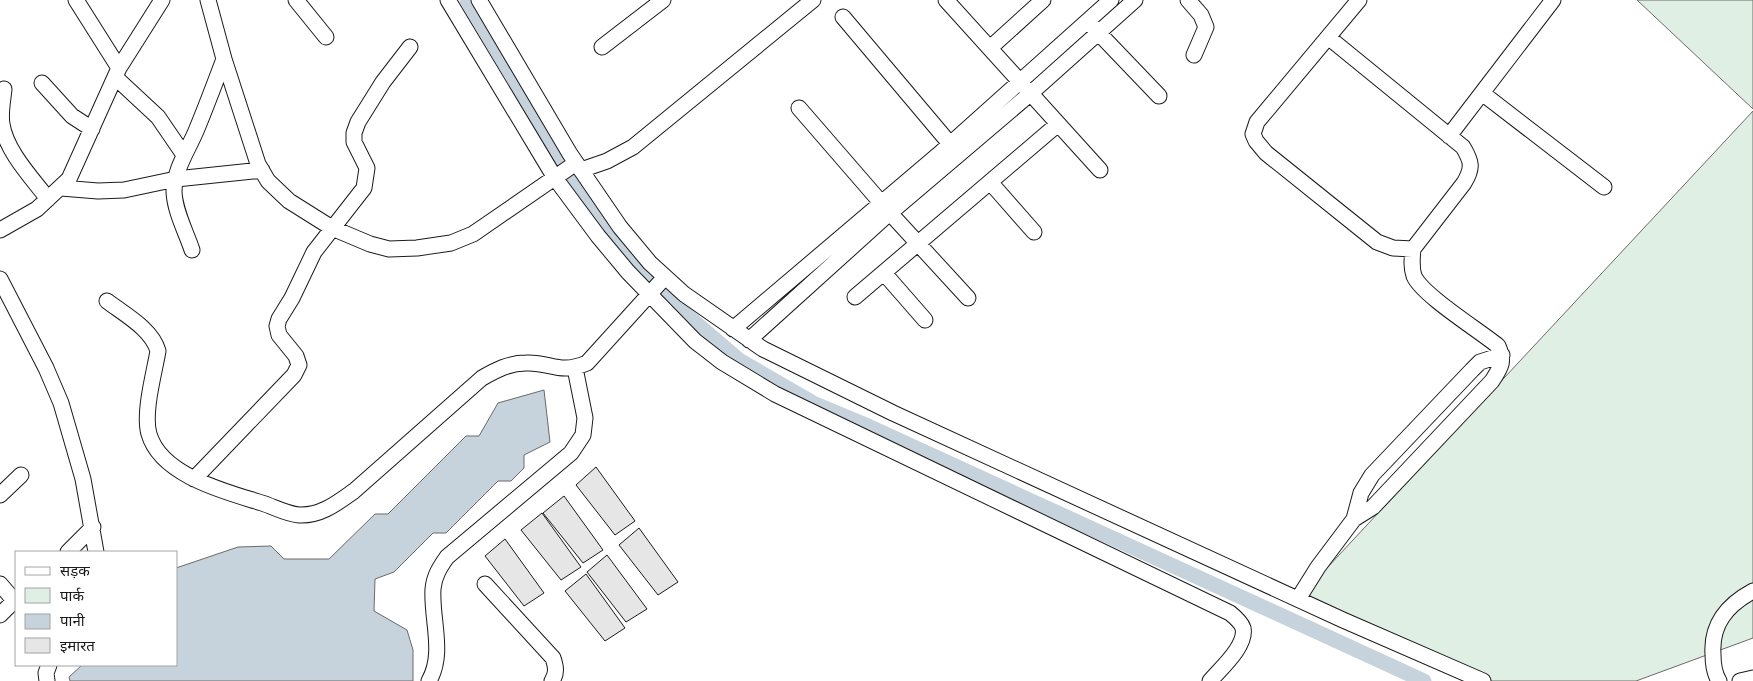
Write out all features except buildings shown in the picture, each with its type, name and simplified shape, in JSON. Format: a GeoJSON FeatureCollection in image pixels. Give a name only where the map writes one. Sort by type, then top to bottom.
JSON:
{"type":"FeatureCollection","features":[{"type":"Feature","properties":{"kind":"street"},"geometry":{"type":"LineString","coordinates":[[76,0],[117,73],[158,117],[184,155]]}},
{"type":"Feature","properties":{"kind":"street"},"geometry":{"type":"LineString","coordinates":[[0,230],[37,209],[69,179],[117,73],[162,0]]}},
{"type":"Feature","properties":{"kind":"street"},"geometry":{"type":"LineString","coordinates":[[208,0],[224,59],[258,164],[268,180],[289,201],[332,228],[370,244],[389,249],[417,248],[451,243],[473,234],[569,170],[607,161],[633,147],[812,0]]}},
{"type":"Feature","properties":{"kind":"street"},"geometry":{"type":"LineString","coordinates":[[296,0],[326,37]]}},
{"type":"Feature","properties":{"kind":"street"},"geometry":{"type":"LineString","coordinates":[[448,0],[569,170],[650,263],[657,286]]}},
{"type":"Feature","properties":{"kind":"street"},"geometry":{"type":"LineString","coordinates":[[479,0],[569,170],[598,236],[657,286],[696,341],[722,362],[775,394],[1230,613],[1240,622],[1243,628],[1241,642],[1233,656],[1210,681]]}},
{"type":"Feature","properties":{"kind":"street"},"geometry":{"type":"LineString","coordinates":[[602,47],[663,0]]}},
{"type":"Feature","properties":{"kind":"street"},"geometry":{"type":"LineString","coordinates":[[946,0],[1100,170]]}},
{"type":"Feature","properties":{"kind":"street"},"geometry":{"type":"LineString","coordinates":[[990,48],[1043,0]]}},
{"type":"Feature","properties":{"kind":"street"},"geometry":{"type":"LineString","coordinates":[[954,149],[1020,80],[1111,0]]}},
{"type":"Feature","properties":{"kind":"street"},"geometry":{"type":"LineString","coordinates":[[733,329],[886,208],[954,149],[1031,93],[1135,0]]}},
{"type":"Feature","properties":{"kind":"street"},"geometry":{"type":"LineString","coordinates":[[1188,0],[1201,15],[1206,27],[1194,55]]}},
{"type":"Feature","properties":{"kind":"street"},"geometry":{"type":"LineString","coordinates":[[1359,0],[1257,122],[1253,134],[1256,141],[1266,152],[1377,242],[1393,248],[1413,249]]}},
{"type":"Feature","properties":{"kind":"street"},"geometry":{"type":"LineString","coordinates":[[1449,136],[1553,0]]}},
{"type":"Feature","properties":{"kind":"street"},"geometry":{"type":"LineString","coordinates":[[842,17],[954,149]]}},
{"type":"Feature","properties":{"kind":"street"},"geometry":{"type":"LineString","coordinates":[[1088,21],[1159,96]]}},
{"type":"Feature","properties":{"kind":"street"},"geometry":{"type":"LineString","coordinates":[[1328,37],[1463,147],[1470,159],[1470,172],[1464,183],[1413,249],[1411,262],[1415,277],[1426,291],[1498,346],[1502,355],[1501,366],[1492,380],[1374,507],[1354,519]]}},
{"type":"Feature","properties":{"kind":"street"},"geometry":{"type":"LineString","coordinates":[[194,479],[294,375],[299,365],[296,356],[278,335],[277,326],[279,319],[292,298],[314,252],[364,188],[367,168],[354,142],[354,133],[358,122],[383,82],[410,47]]}},
{"type":"Feature","properties":{"kind":"street"},"geometry":{"type":"LineString","coordinates":[[192,250],[176,206],[174,191],[176,179],[224,59]]}},
{"type":"Feature","properties":{"kind":"street"},"geometry":{"type":"LineString","coordinates":[[42,83],[72,116],[92,129]]}},
{"type":"Feature","properties":{"kind":"street"},"geometry":{"type":"LineString","coordinates":[[4,89],[1,123],[6,141],[48,199]]}},
{"type":"Feature","properties":{"kind":"street"},"geometry":{"type":"LineString","coordinates":[[1482,93],[1604,187]]}},
{"type":"Feature","properties":{"kind":"street"},"geometry":{"type":"LineString","coordinates":[[799,108],[968,298]]}},
{"type":"Feature","properties":{"kind":"street"},"geometry":{"type":"LineString","coordinates":[[855,297],[1058,124]]}},
{"type":"Feature","properties":{"kind":"street"},"geometry":{"type":"LineString","coordinates":[[61,188],[98,192],[124,190],[176,179],[262,170]]}},
{"type":"Feature","properties":{"kind":"street"},"geometry":{"type":"LineString","coordinates":[[990,182],[1034,232]]}},
{"type":"Feature","properties":{"kind":"street"},"geometry":{"type":"LineString","coordinates":[[749,340],[886,208]]}},
{"type":"Feature","properties":{"kind":"street"},"geometry":{"type":"LineString","coordinates":[[884,273],[925,320]]}},
{"type":"Feature","properties":{"kind":"street"},"geometry":{"type":"LineString","coordinates":[[0,279],[46,368],[61,403],[76,452],[93,527],[96,551]]}},
{"type":"Feature","properties":{"kind":"street"},"geometry":{"type":"LineString","coordinates":[[657,286],[684,294],[763,349],[892,413],[1298,599],[1483,681]]}},
{"type":"Feature","properties":{"kind":"street"},"geometry":{"type":"LineString","coordinates":[[107,301],[147,333],[156,343],[158,351],[147,413],[147,425],[149,436],[158,452],[178,470],[204,485],[298,515],[317,513],[331,508],[354,491],[482,378],[502,367],[526,363],[563,369],[575,368],[587,363],[657,286]]}},
{"type":"Feature","properties":{"kind":"street"},"geometry":{"type":"LineString","coordinates":[[1298,599],[1318,567],[1354,519],[1361,493],[1372,475],[1480,362],[1502,355]]}},
{"type":"Feature","properties":{"kind":"street"},"geometry":{"type":"LineString","coordinates":[[429,681],[433,674],[437,650],[433,588],[437,572],[447,556],[571,453],[583,436],[585,418],[575,368]]}},
{"type":"Feature","properties":{"kind":"street"},"geometry":{"type":"LineString","coordinates":[[0,495],[21,475]]}},
{"type":"Feature","properties":{"kind":"street"},"geometry":{"type":"LineString","coordinates":[[69,551],[93,527]]}},
{"type":"Feature","properties":{"kind":"street"},"geometry":{"type":"LineString","coordinates":[[0,584],[12,598],[9,607]]}},
{"type":"Feature","properties":{"kind":"street"},"geometry":{"type":"LineString","coordinates":[[485,584],[553,658],[556,675],[552,681]]}},
{"type":"Feature","properties":{"kind":"street"},"geometry":{"type":"LineString","coordinates":[[1719,681],[1713,662],[1712,643],[1716,627],[1726,611],[1743,596],[1753,591]]}},
{"type":"Feature","properties":{"kind":"street"},"geometry":{"type":"LineString","coordinates":[[47,681],[46,674],[49,666]]}},
{"type":"Feature","properties":{"kind":"street"},"geometry":{"type":"LineString","coordinates":[[1740,681],[1753,678]]}},
{"type":"Feature","properties":{"kind":"green space"},"geometry":{"type":"Polygon","coordinates":[[[1637,0],[1753,0],[1753,109],[1637,0]]]}},
{"type":"Feature","properties":{"kind":"green space"},"geometry":{"type":"Polygon","coordinates":[[[1753,111],[1753,638],[1636,681],[1489,681],[1298,599],[1753,111]]]}},
{"type":"Feature","properties":{"kind":"water"},"geometry":{"type":"Polygon","coordinates":[[[544,390],[550,442],[524,455],[524,468],[511,481],[498,481],[446,533],[433,533],[394,572],[375,579],[374,611],[407,630],[413,650],[413,681],[70,681],[69,677],[81,666],[178,666],[178,567],[238,547],[271,546],[284,559],[329,559],[375,514],[388,514],[466,436],[479,436],[498,403],[544,390]]]}},
{"type":"Feature","properties":{"kind":"waterway"},"geometry":{"type":"LineString","coordinates":[[467,0],[597,215],[648,278],[676,306],[739,360],[815,404],[868,426],[1424,681]]}}]}
